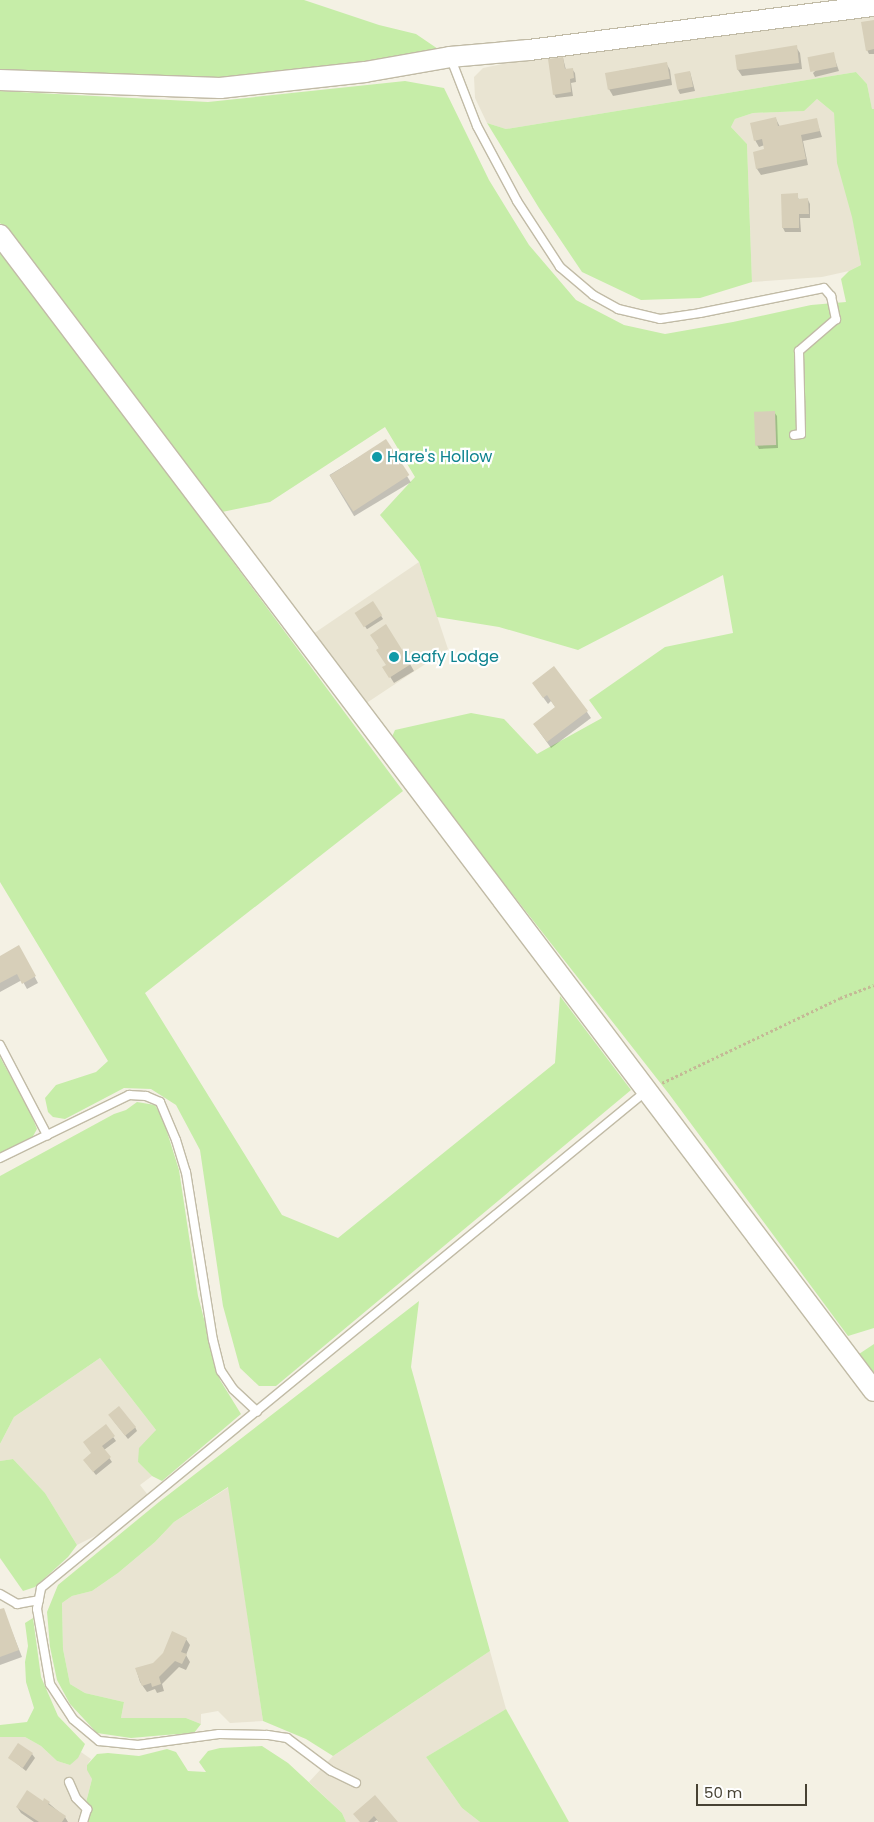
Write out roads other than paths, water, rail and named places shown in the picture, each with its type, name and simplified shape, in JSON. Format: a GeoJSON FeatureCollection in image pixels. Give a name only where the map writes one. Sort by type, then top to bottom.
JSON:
{"type":"FeatureCollection","features":[{"type":"Feature","properties":{"kind":"street"},"geometry":{"type":"LineString","coordinates":[[0,80],[220,88],[365,72],[450,57],[529,50],[874,6]]}},
{"type":"Feature","properties":{"kind":"street"},"geometry":{"type":"LineString","coordinates":[[0,235],[874,1391]]}},
{"type":"Feature","properties":{"kind":"lane"},"geometry":{"type":"LineString","coordinates":[[450,57],[477,126],[517,201],[560,267],[593,295],[618,309],[660,318],[700,313],[824,288],[831,296],[836,318],[798,352],[801,434],[794,435]]}},
{"type":"Feature","properties":{"kind":"lane"},"geometry":{"type":"LineString","coordinates":[[0,1045],[47,1135]]}},
{"type":"Feature","properties":{"kind":"lane"},"geometry":{"type":"LineString","coordinates":[[356,1783],[331,1771],[307,1751],[287,1738],[219,1734],[138,1745],[99,1740],[74,1719],[50,1684],[37,1609],[41,1588],[647,1090]]}},
{"type":"Feature","properties":{"kind":"lane"},"geometry":{"type":"LineString","coordinates":[[0,1158],[129,1095],[146,1096],[160,1102],[170,1122],[186,1172],[213,1340],[221,1371],[233,1389],[257,1411]]}},
{"type":"Feature","properties":{"kind":"lane"},"geometry":{"type":"LineString","coordinates":[[0,1594],[17,1604],[39,1600]]}},
{"type":"Feature","properties":{"kind":"lane"},"geometry":{"type":"LineString","coordinates":[[69,1782],[76,1798],[87,1810],[83,1822]]}},
{"type":"Feature","properties":{"kind":"place","name":"Hare's Hollow"},"geometry":{"type":"Point","coordinates":[377,457]}},
{"type":"Feature","properties":{"kind":"place","name":"Leafy Lodge"},"geometry":{"type":"Point","coordinates":[394,657]}}]}
